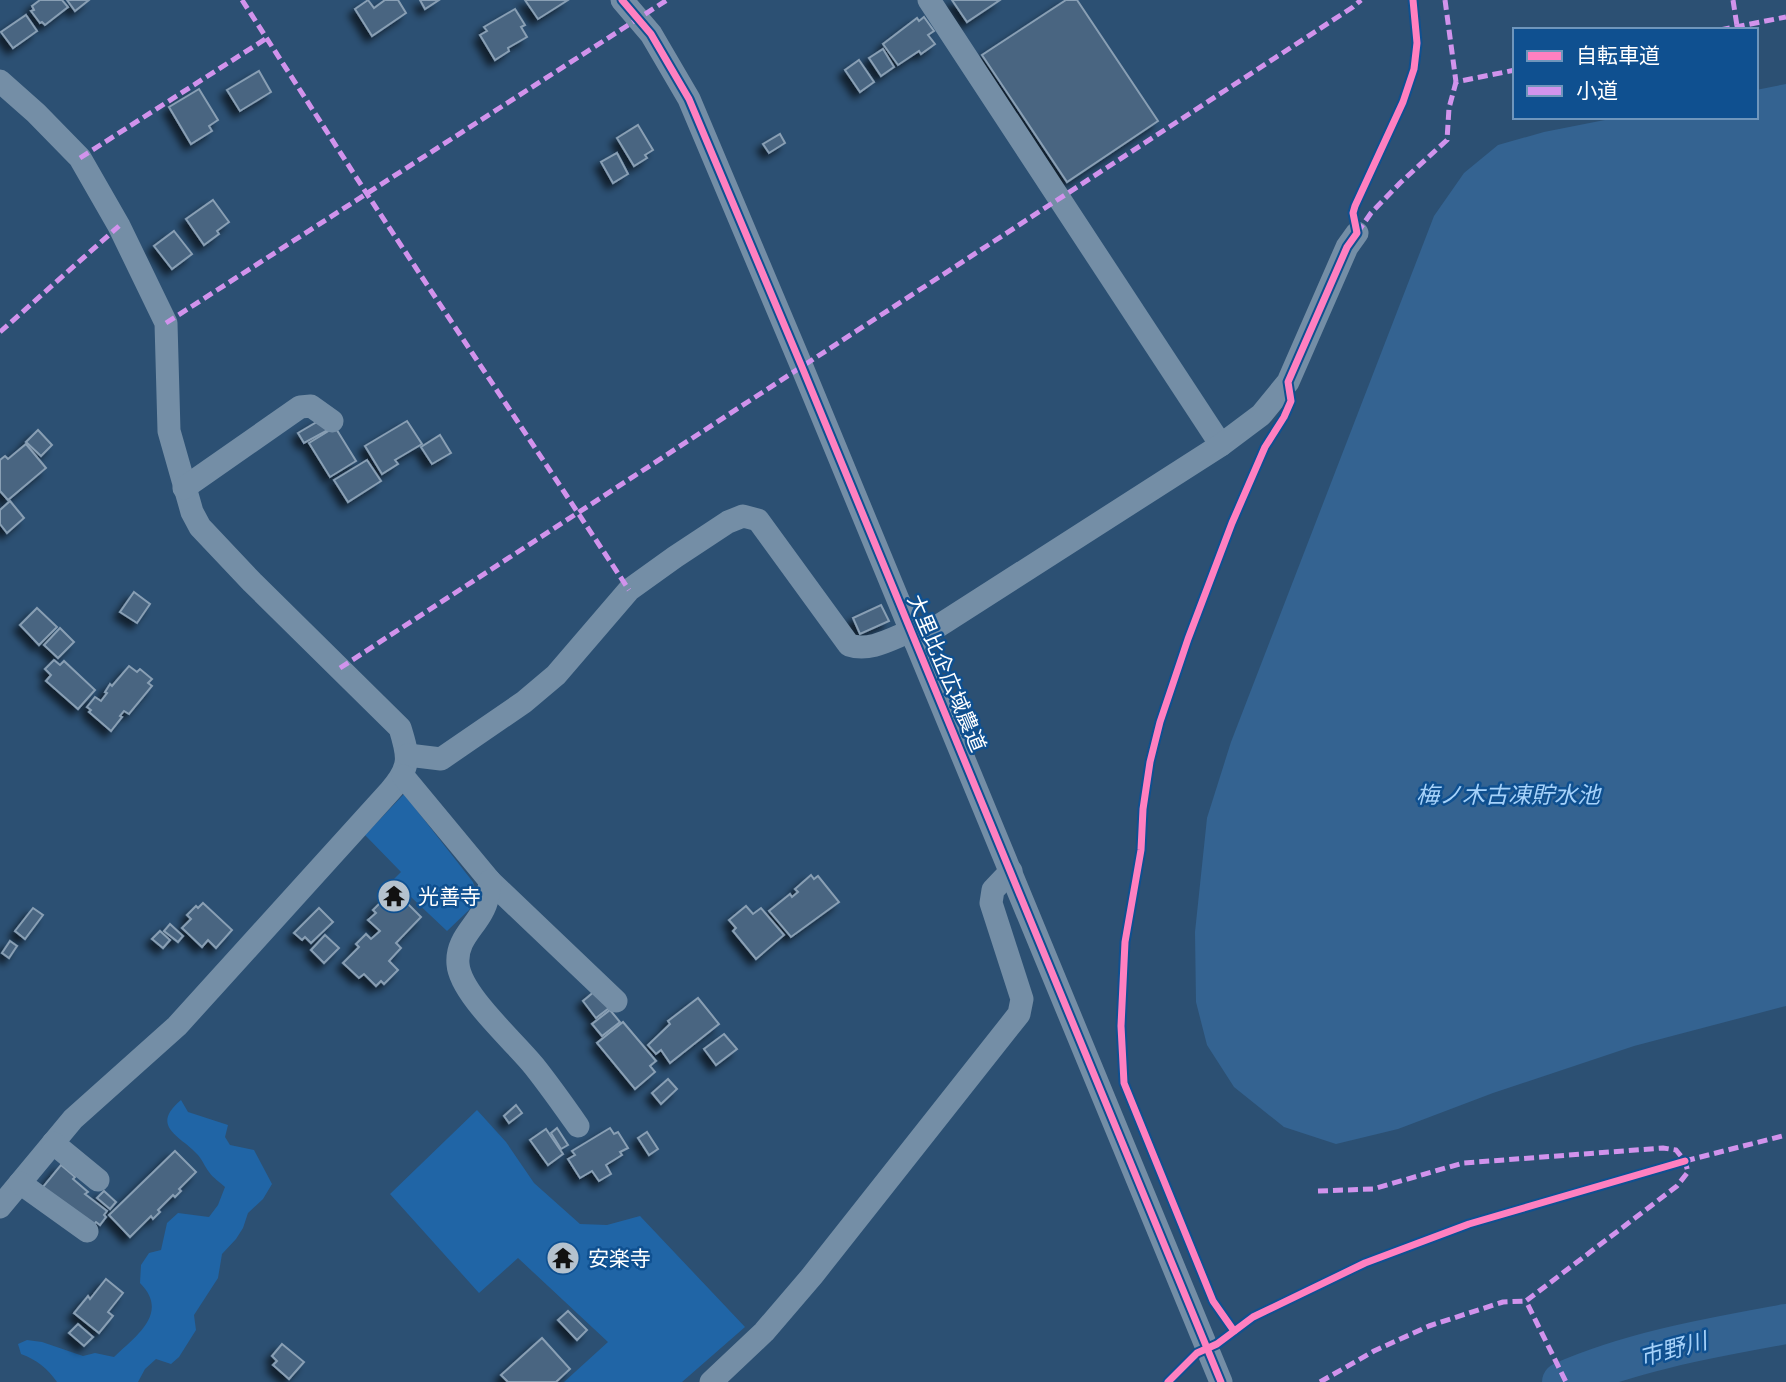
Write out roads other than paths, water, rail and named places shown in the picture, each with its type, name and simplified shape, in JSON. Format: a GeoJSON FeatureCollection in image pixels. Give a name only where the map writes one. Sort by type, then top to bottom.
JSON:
{"type":"FeatureCollection","features":[{"type":"Feature","properties":{"kind":"street","name":"大里比企広域農道"},"geometry":{"type":"LineString","coordinates":[[622,0],[651,34],[689,99],[1219,1377]]}},
{"type":"Feature","properties":{"kind":"street"},"geometry":{"type":"LineString","coordinates":[[929,0],[1222,445]]}},
{"type":"Feature","properties":{"kind":"street"},"geometry":{"type":"LineString","coordinates":[[0,82],[36,113],[80,158],[119,226],[166,323],[169,431],[184,488],[200,527],[251,582],[400,728],[405,766],[490,881],[616,1001]]}},
{"type":"Feature","properties":{"kind":"street"},"geometry":{"type":"LineString","coordinates":[[0,1207],[73,1119],[177,1026],[405,766],[442,759],[524,702],[556,675],[629,590],[728,522],[743,516],[758,520],[849,645],[870,647],[913,636],[1222,445],[1261,415],[1288,382],[1348,247],[1357,233]]}},
{"type":"Feature","properties":{"kind":"street"},"geometry":{"type":"LineString","coordinates":[[184,488],[300,407],[311,406],[331,421]]}},
{"type":"Feature","properties":{"kind":"street"},"geometry":{"type":"LineString","coordinates":[[711,1382],[764,1332],[812,1276],[1019,1014],[1022,999],[991,903],[993,890],[1010,871]]}},
{"type":"Feature","properties":{"kind":"street"},"geometry":{"type":"LineString","coordinates":[[490,881],[489,896],[482,912],[464,936],[460,948],[458,962],[461,976],[470,993],[534,1066],[578,1126]]}},
{"type":"Feature","properties":{"kind":"street"},"geometry":{"type":"LineString","coordinates":[[53,1143],[98,1180]]}},
{"type":"Feature","properties":{"kind":"street"},"geometry":{"type":"LineString","coordinates":[[20,1183],[88,1231]]}},
{"type":"Feature","properties":{"kind":"water","name":"梅ノ木古凍貯水池"},"geometry":{"type":"Polygon","coordinates":[[[1786,84],[1786,1006],[1634,1046],[1493,1093],[1398,1129],[1336,1144],[1284,1127],[1234,1087],[1207,1045],[1196,1002],[1195,932],[1207,818],[1231,742],[1434,216],[1464,173],[1498,145],[1544,132],[1610,119],[1758,119],[1758,90],[1786,84]]]}},
{"type":"Feature","properties":{"kind":"waterway","name":"市野川"},"geometry":{"type":"LineString","coordinates":[[1562,1382],[1644,1354],[1700,1340],[1786,1324]]}},
{"type":"Feature","properties":{"kind":"place","name":"光善寺"},"geometry":{"type":"Point","coordinates":[394,896]}},
{"type":"Feature","properties":{"kind":"place","name":"安楽寺"},"geometry":{"type":"Point","coordinates":[563,1258]}}]}
